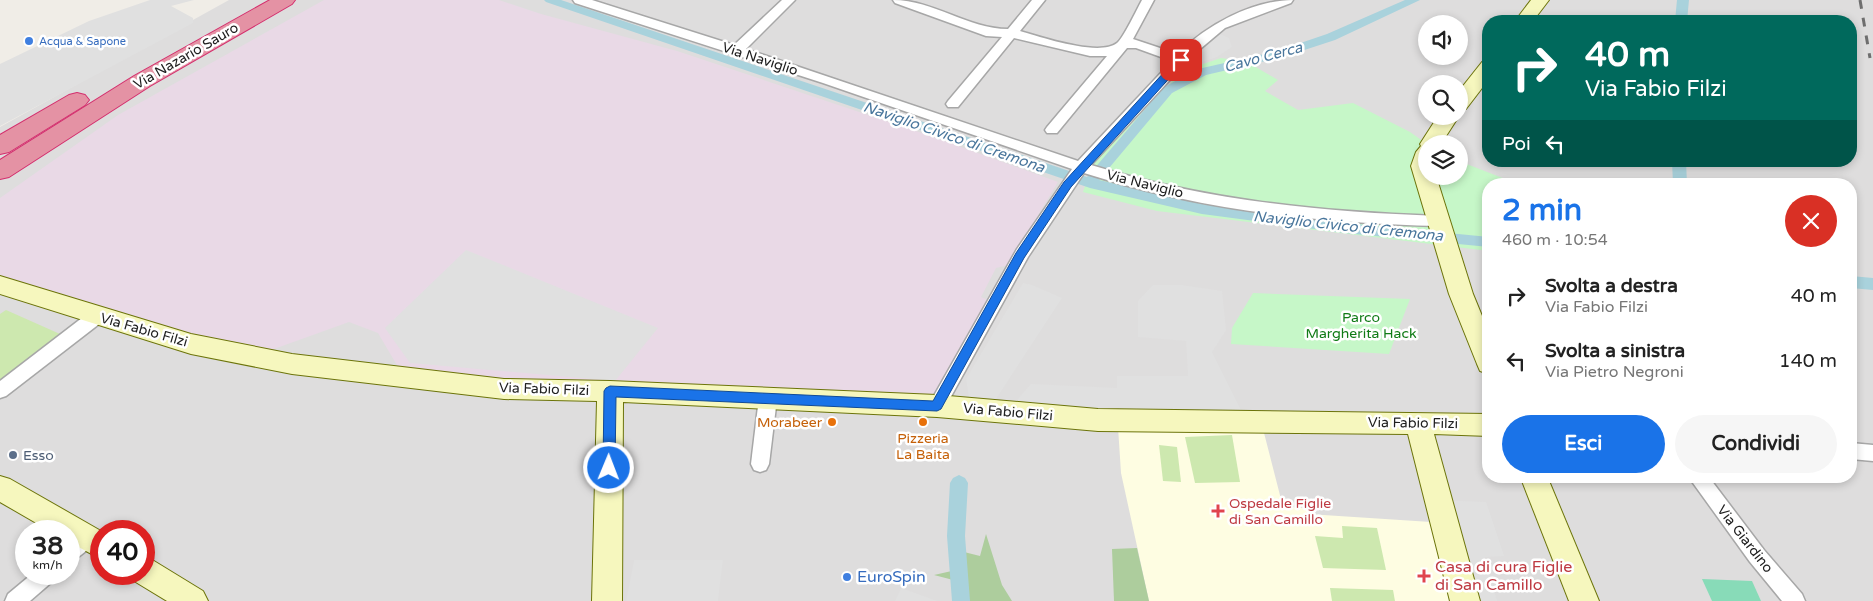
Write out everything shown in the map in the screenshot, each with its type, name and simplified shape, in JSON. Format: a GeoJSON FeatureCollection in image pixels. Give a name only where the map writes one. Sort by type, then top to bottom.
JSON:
{"type":"FeatureCollection","features":[{"type":"Feature","properties":{"kind":"highway","name":"Via Nazario Sauro"},"geometry":{"type":"LineString","coordinates":[[84,112],[186,46],[264,7],[284,0]]}},
{"type":"Feature","properties":{"kind":"highway","name":"Via Nazario Sauro"},"geometry":{"type":"LineString","coordinates":[[84,112],[194,50],[264,7]]}},
{"type":"Feature","properties":{"kind":"highway"},"geometry":{"type":"LineString","coordinates":[[0,184],[264,7]]}},
{"type":"Feature","properties":{"kind":"highway"},"geometry":{"type":"LineString","coordinates":[[0,146],[80,98],[128,72],[186,46]]}},
{"type":"Feature","properties":{"kind":"highway"},"geometry":{"type":"LineString","coordinates":[[0,160],[84,112]]}},
{"type":"Feature","properties":{"kind":"highway"},"geometry":{"type":"LineString","coordinates":[[0,171],[84,112]]}},
{"type":"Feature","properties":{"kind":"street","name":"Via Naviglio"},"geometry":{"type":"LineString","coordinates":[[579,0],[1082,167],[1170,192],[1229,203],[1317,214],[1438,221]]}},
{"type":"Feature","properties":{"kind":"street"},"geometry":{"type":"LineString","coordinates":[[736,51],[789,0]]}},
{"type":"Feature","properties":{"kind":"street"},"geometry":{"type":"LineString","coordinates":[[899,0],[990,33],[1010,33],[1090,52],[1107,52],[1123,45],[1138,44],[1181,60]]}},
{"type":"Feature","properties":{"kind":"street"},"geometry":{"type":"LineString","coordinates":[[926,10],[936,0]]}},
{"type":"Feature","properties":{"kind":"street"},"geometry":{"type":"LineString","coordinates":[[953,104],[1039,0]]}},
{"type":"Feature","properties":{"kind":"street"},"geometry":{"type":"LineString","coordinates":[[1052,130],[1123,45],[1148,0]]}},
{"type":"Feature","properties":{"kind":"street"},"geometry":{"type":"LineString","coordinates":[[937,406],[1020,256],[1067,185],[1082,167],[1181,60],[1220,25],[1286,0]]}},
{"type":"Feature","properties":{"kind":"street"},"geometry":{"type":"LineString","coordinates":[[1529,15],[1540,0]]}},
{"type":"Feature","properties":{"kind":"street"},"geometry":{"type":"LineString","coordinates":[[1468,93],[1482,75]]}},
{"type":"Feature","properties":{"kind":"street"},"geometry":{"type":"LineString","coordinates":[[1428,185],[1446,247],[1482,346]]}},
{"type":"Feature","properties":{"kind":"street","name":"Via Fabio Filzi"},"geometry":{"type":"LineString","coordinates":[[0,285],[192,344],[292,364],[504,389],[610,391],[937,406],[1098,420],[1482,425]]}},
{"type":"Feature","properties":{"kind":"street"},"geometry":{"type":"LineString","coordinates":[[0,391],[97,316]]}},
{"type":"Feature","properties":{"kind":"street"},"geometry":{"type":"LineString","coordinates":[[607,601],[610,391]]}},
{"type":"Feature","properties":{"kind":"street"},"geometry":{"type":"LineString","coordinates":[[760,464],[768,398]]}},
{"type":"Feature","properties":{"kind":"street"},"geometry":{"type":"LineString","coordinates":[[1418,423],[1465,601]]}},
{"type":"Feature","properties":{"kind":"street"},"geometry":{"type":"LineString","coordinates":[[1857,452],[1873,453]]}},
{"type":"Feature","properties":{"kind":"street"},"geometry":{"type":"LineString","coordinates":[[1537,483],[1584,601]]}},
{"type":"Feature","properties":{"kind":"street","name":"Via Giardino"},"geometry":{"type":"LineString","coordinates":[[1703,483],[1757,556],[1794,601]]}},
{"type":"Feature","properties":{"kind":"street"},"geometry":{"type":"LineString","coordinates":[[0,488],[85,546]]}},
{"type":"Feature","properties":{"kind":"street"},"geometry":{"type":"LineString","coordinates":[[155,578],[194,601]]}},
{"type":"Feature","properties":{"kind":"street"},"geometry":{"type":"LineString","coordinates":[[15,601],[33,585]]}},
{"type":"Feature","properties":{"kind":"shaded area"},"geometry":{"type":"Polygon","coordinates":[[[150,0],[194,0],[171,6],[193,18],[193,23],[0,126],[0,64],[89,21],[150,0]]]}},
{"type":"Feature","properties":{"kind":"shaded area"},"geometry":{"type":"Polygon","coordinates":[[[229,0],[1873,0],[1873,601],[0,601],[0,127],[229,0]]]}},
{"type":"Feature","properties":{"kind":"shaded area"},"geometry":{"type":"Polygon","coordinates":[[[324,0],[499,0],[541,14],[677,51],[922,133],[1058,182],[1008,265],[996,268],[981,297],[988,300],[933,399],[614,387],[401,372],[378,333],[349,322],[260,354],[0,279],[0,198],[118,115],[324,0]]]}},
{"type":"Feature","properties":{"kind":"shaded area"},"geometry":{"type":"Polygon","coordinates":[[[1213,31],[1229,38],[1232,47],[1217,57],[1181,69],[1181,60],[1213,31]]]}},
{"type":"Feature","properties":{"kind":"shaded area"},"geometry":{"type":"Polygon","coordinates":[[[466,250],[658,328],[615,381],[410,363],[385,328],[466,250]]]}},
{"type":"Feature","properties":{"kind":"shaded area"},"geometry":{"type":"Polygon","coordinates":[[[1023,283],[1062,298],[994,402],[969,398],[966,379],[1023,283]]]}},
{"type":"Feature","properties":{"kind":"shaded area"},"geometry":{"type":"Polygon","coordinates":[[[1153,285],[1181,285],[1222,291],[1226,330],[1212,352],[1242,412],[1115,415],[1012,406],[1031,384],[1117,388],[1117,376],[1188,376],[1186,341],[1138,337],[1138,301],[1153,285]]]}},
{"type":"Feature","properties":{"kind":"shaded area","name":"Ospedale Figlie di San Camillo"},"geometry":{"type":"Polygon","coordinates":[[[1118,427],[1263,429],[1283,507],[1306,508],[1308,514],[1431,522],[1449,601],[1149,601],[1121,473],[1118,427]]]}},
{"type":"Feature","properties":{"kind":"shaded area"},"geometry":{"type":"Polygon","coordinates":[[[1438,500],[1486,502],[1504,556],[1485,557],[1497,601],[1465,601],[1438,500]]]}},
{"type":"Feature","properties":{"kind":"shaded area"},"geometry":{"type":"Polygon","coordinates":[[[634,560],[723,560],[718,601],[626,601],[634,560]]]}},
{"type":"Feature","properties":{"kind":"shaded area"},"geometry":{"type":"Polygon","coordinates":[[[901,588],[937,601],[895,601],[901,588]]]}},
{"type":"Feature","properties":{"kind":"green space"},"geometry":{"type":"Polygon","coordinates":[[[1221,58],[1247,62],[1278,80],[1265,91],[1298,110],[1353,103],[1410,132],[1418,138],[1418,185],[1468,185],[1468,165],[1503,178],[1482,178],[1482,250],[1157,211],[1083,192],[1092,165],[1182,71],[1221,58]]]}},
{"type":"Feature","properties":{"kind":"green space","name":"Parco Margherita Hack"},"geometry":{"type":"Polygon","coordinates":[[[1253,293],[1410,299],[1389,354],[1231,344],[1232,328],[1253,293]]]}},
{"type":"Feature","properties":{"kind":"green space"},"geometry":{"type":"Polygon","coordinates":[[[6,310],[60,334],[0,382],[0,314],[6,310]]]}},
{"type":"Feature","properties":{"kind":"green space"},"geometry":{"type":"Polygon","coordinates":[[[1232,435],[1240,482],[1195,483],[1185,437],[1232,435]]]}},
{"type":"Feature","properties":{"kind":"green space"},"geometry":{"type":"Polygon","coordinates":[[[1159,445],[1177,447],[1181,482],[1163,481],[1159,445]]]}},
{"type":"Feature","properties":{"kind":"green space"},"geometry":{"type":"Polygon","coordinates":[[[1342,526],[1377,528],[1386,570],[1323,568],[1315,536],[1343,538],[1342,526]]]}},
{"type":"Feature","properties":{"kind":"green space"},"geometry":{"type":"Polygon","coordinates":[[[986,534],[1002,585],[1012,601],[958,601],[957,581],[934,575],[965,568],[964,552],[980,556],[986,534]]]}},
{"type":"Feature","properties":{"kind":"green space"},"geometry":{"type":"Polygon","coordinates":[[[1137,548],[1149,601],[1114,601],[1112,549],[1137,548]]]}},
{"type":"Feature","properties":{"kind":"green space"},"geometry":{"type":"Polygon","coordinates":[[[1702,579],[1752,581],[1761,601],[1712,601],[1702,579]]]}},
{"type":"Feature","properties":{"kind":"green space"},"geometry":{"type":"Polygon","coordinates":[[[1330,588],[1393,590],[1395,601],[1332,601],[1330,588]]]}},
{"type":"Feature","properties":{"kind":"waterway","name":"Naviglio Civico di Cremona"},"geometry":{"type":"LineString","coordinates":[[550,0],[1090,183]]}},
{"type":"Feature","properties":{"kind":"waterway","name":"Cavo Cerca"},"geometry":{"type":"LineString","coordinates":[[1090,183],[1168,90],[1202,72],[1279,54],[1331,37],[1414,0]]}},
{"type":"Feature","properties":{"kind":"waterway"},"geometry":{"type":"LineString","coordinates":[[1682,15],[1683,0]]}},
{"type":"Feature","properties":{"kind":"waterway"},"geometry":{"type":"LineString","coordinates":[[1679,167],[1680,178]]}},
{"type":"Feature","properties":{"kind":"waterway","name":"Naviglio Civico di Cremona"},"geometry":{"type":"LineString","coordinates":[[1090,183],[1202,209],[1345,228],[1482,241]]}},
{"type":"Feature","properties":{"kind":"waterway","name":"Naviglio Civico di Cremona"},"geometry":{"type":"LineString","coordinates":[[1857,283],[1873,284]]}},
{"type":"Feature","properties":{"kind":"waterway"},"geometry":{"type":"LineString","coordinates":[[959,483],[956,536],[961,601]]}},
{"type":"Feature","properties":{"kind":"railway"},"geometry":{"type":"LineString","coordinates":[[1860,0],[1870,58]]}},
{"type":"Feature","properties":{"kind":"place","name":"Acqua & Sapone"},"geometry":{"type":"Point","coordinates":[29,41]}},
{"type":"Feature","properties":{"kind":"place","name":"Morabeer"},"geometry":{"type":"Point","coordinates":[832,422]}},
{"type":"Feature","properties":{"kind":"place","name":"Pizzeria La Baita"},"geometry":{"type":"Point","coordinates":[923,422]}},
{"type":"Feature","properties":{"kind":"place","name":"Esso"},"geometry":{"type":"Point","coordinates":[13,455]}},
{"type":"Feature","properties":{"kind":"place","name":"Ospedale Figlie di San Camillo"},"geometry":{"type":"Point","coordinates":[1218,511]}},
{"type":"Feature","properties":{"kind":"place","name":"Casa di cura Figlie di San Camillo"},"geometry":{"type":"Point","coordinates":[1424,576]}},
{"type":"Feature","properties":{"kind":"place","name":"EuroSpin"},"geometry":{"type":"Point","coordinates":[847,577]}},
{"type":"Feature","properties":{"kind":"route"},"geometry":{"type":"LineString","coordinates":[[609,468],[610,391],[937,406],[1020,256],[1067,185],[1082,166],[1181,60]]}}]}
